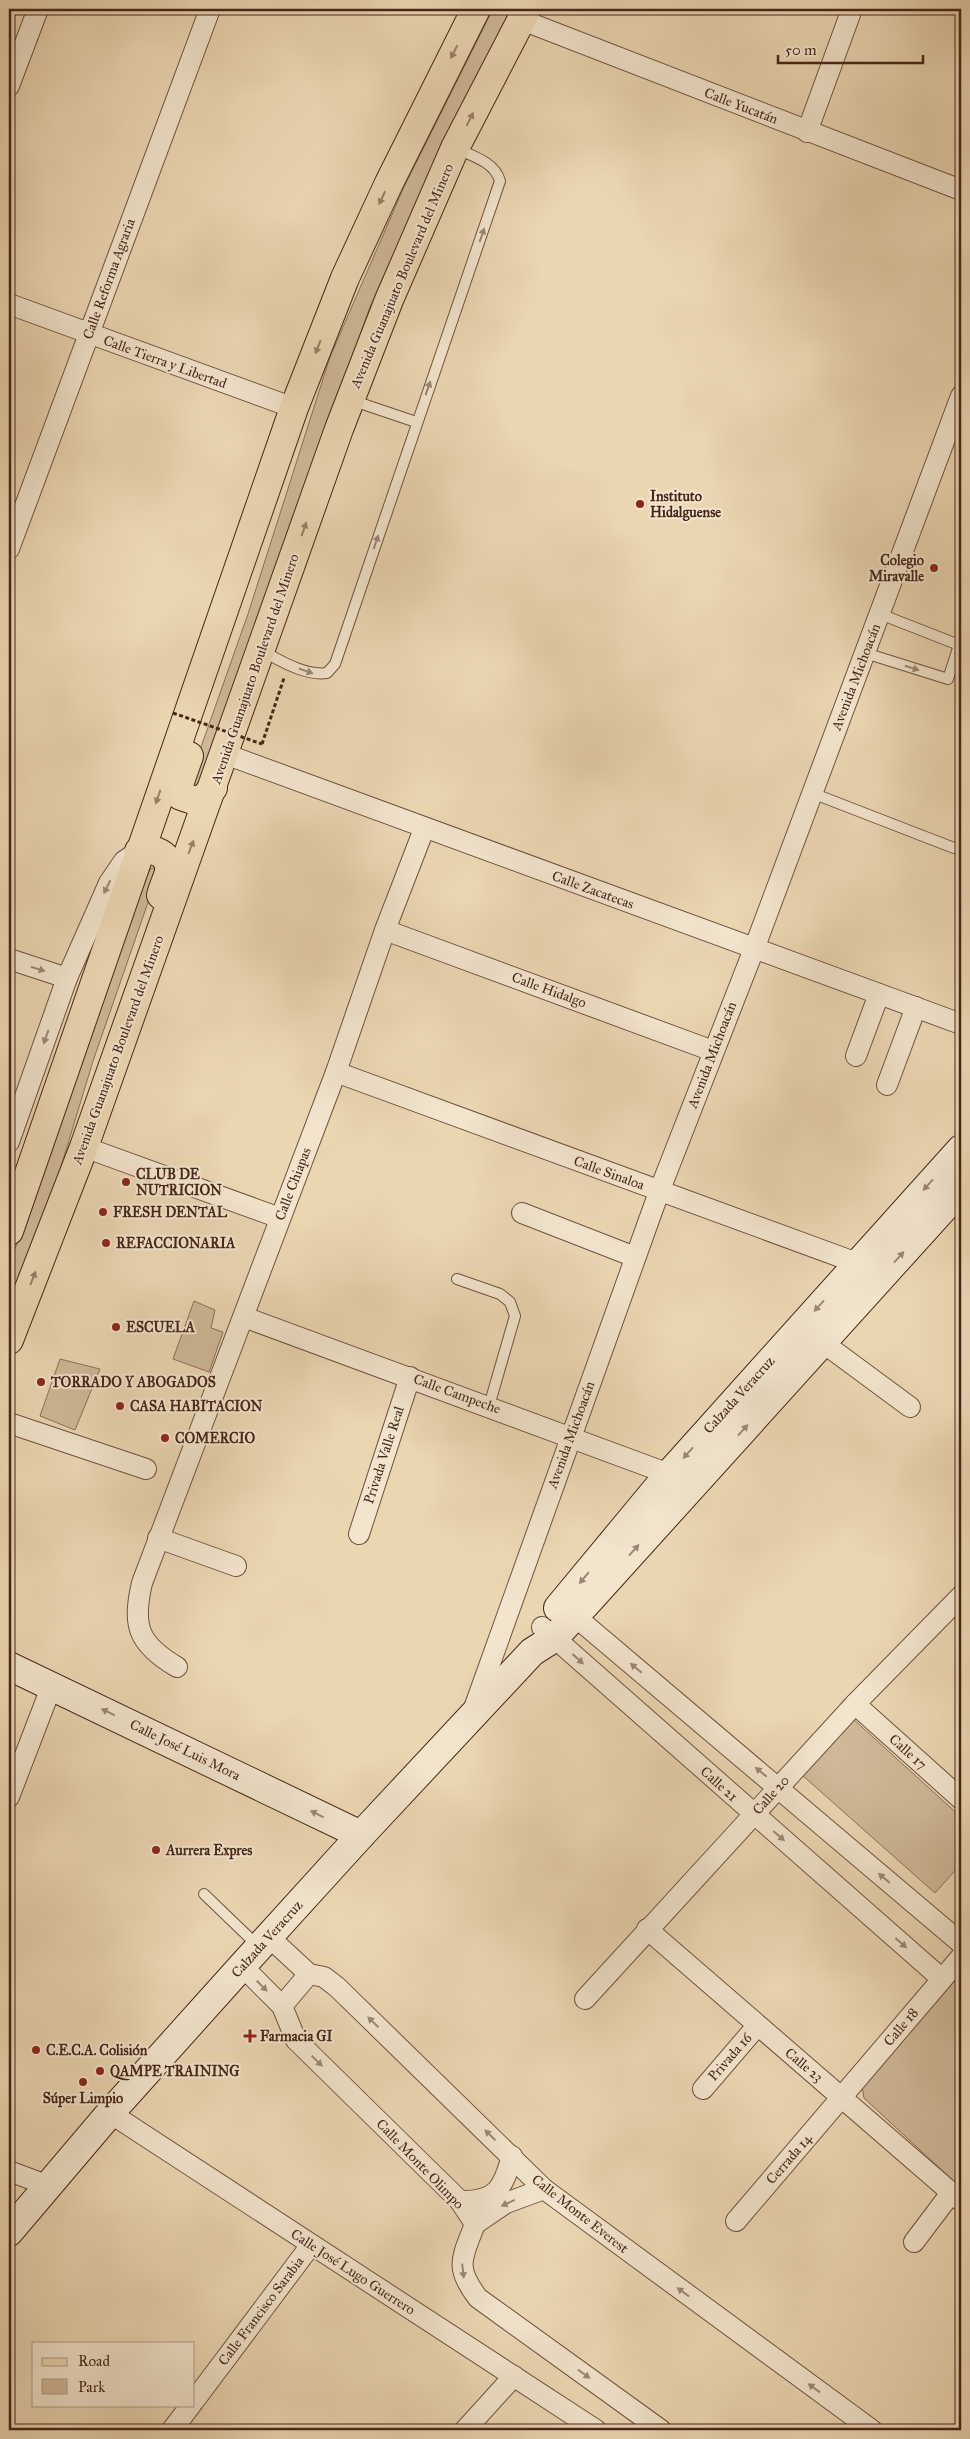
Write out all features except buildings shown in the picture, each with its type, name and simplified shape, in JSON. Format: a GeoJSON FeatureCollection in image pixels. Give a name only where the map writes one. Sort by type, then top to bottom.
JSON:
{"type":"FeatureCollection","features":[{"type":"Feature","properties":{"kind":"main road"},"geometry":{"type":"LineString","coordinates":[[9,1231],[139,851],[256,522],[294,408],[344,278],[476,9]]}},
{"type":"Feature","properties":{"kind":"main road","name":"Avenida Guanajuato Boulevard del Minero"},"geometry":{"type":"LineString","coordinates":[[9,1340],[96,1114],[350,400],[389,300],[455,148],[524,14]]}},
{"type":"Feature","properties":{"kind":"main road"},"geometry":{"type":"LineString","coordinates":[[213,788],[204,798],[196,801],[181,796],[178,787],[227,646],[256,522]]}},
{"type":"Feature","properties":{"kind":"main road"},"geometry":{"type":"LineString","coordinates":[[96,1114],[110,1037],[169,872],[168,862],[162,853],[150,848],[139,851]]}},
{"type":"Feature","properties":{"kind":"street"},"geometry":{"type":"LineString","coordinates":[[9,86],[38,9]]}},
{"type":"Feature","properties":{"kind":"street","name":"Calle Reforma Agraria"},"geometry":{"type":"LineString","coordinates":[[9,550],[210,9]]}},
{"type":"Feature","properties":{"kind":"street"},"geometry":{"type":"LineString","coordinates":[[807,132],[852,9]]}},
{"type":"Feature","properties":{"kind":"street","name":"Calle Yucatán"},"geometry":{"type":"LineString","coordinates":[[524,14],[807,132],[961,190]]}},
{"type":"Feature","properties":{"kind":"street","name":"Calle Tierra y Libertad"},"geometry":{"type":"LineString","coordinates":[[9,304],[89,335],[294,408]]}},
{"type":"Feature","properties":{"kind":"street","name":"Avenida Michoacán"},"geometry":{"type":"LineString","coordinates":[[470,1718],[659,1192],[754,949],[961,396]]}},
{"type":"Feature","properties":{"kind":"street","name":"Calle Zacatecas"},"geometry":{"type":"LineString","coordinates":[[225,754],[424,829],[961,1024]]}},
{"type":"Feature","properties":{"kind":"street","name":"Calle Chiapas"},"geometry":{"type":"LineString","coordinates":[[177,1667],[160,1657],[144,1642],[138,1627],[136,1608],[142,1583],[336,1072],[385,930],[424,829]]}},
{"type":"Feature","properties":{"kind":"street"},"geometry":{"type":"LineString","coordinates":[[9,1142],[67,978],[108,883],[124,861],[139,851]]}},
{"type":"Feature","properties":{"kind":"street","name":"Calle Hidalgo"},"geometry":{"type":"LineString","coordinates":[[385,930],[713,1051]]}},
{"type":"Feature","properties":{"kind":"street"},"geometry":{"type":"LineString","coordinates":[[9,959],[67,978]]}},
{"type":"Feature","properties":{"kind":"street"},"geometry":{"type":"LineString","coordinates":[[856,1056],[879,994]]}},
{"type":"Feature","properties":{"kind":"street"},"geometry":{"type":"LineString","coordinates":[[887,1085],[916,1007]]}},
{"type":"Feature","properties":{"kind":"street","name":"Calle Sinaloa"},"geometry":{"type":"LineString","coordinates":[[336,1072],[857,1263],[879,1280]]}},
{"type":"Feature","properties":{"kind":"street"},"geometry":{"type":"LineString","coordinates":[[84,1147],[280,1218]]}},
{"type":"Feature","properties":{"kind":"street","name":"Calzada Veracruz"},"geometry":{"type":"LineString","coordinates":[[568,1610],[669,1474],[961,1149]]}},
{"type":"Feature","properties":{"kind":"street","name":"Calzada Veracruz"},"geometry":{"type":"LineString","coordinates":[[9,2232],[110,2113],[361,1835],[568,1610],[822,1342],[961,1189]]}},
{"type":"Feature","properties":{"kind":"street"},"geometry":{"type":"LineString","coordinates":[[522,1213],[635,1257]]}},
{"type":"Feature","properties":{"kind":"street","name":"Calle Campeche"},"geometry":{"type":"LineString","coordinates":[[244,1316],[669,1474]]}},
{"type":"Feature","properties":{"kind":"street"},"geometry":{"type":"LineString","coordinates":[[822,1342],[910,1407]]}},
{"type":"Feature","properties":{"kind":"street","name":"Privada Valle Real"},"geometry":{"type":"LineString","coordinates":[[359,1534],[410,1377]]}},
{"type":"Feature","properties":{"kind":"street"},"geometry":{"type":"LineString","coordinates":[[9,1423],[146,1469]]}},
{"type":"Feature","properties":{"kind":"street"},"geometry":{"type":"LineString","coordinates":[[158,1538],[236,1566]]}},
{"type":"Feature","properties":{"kind":"street","name":"Calle 20"},"geometry":{"type":"LineString","coordinates":[[585,1999],[647,1929],[855,1704],[957,1607]]}},
{"type":"Feature","properties":{"kind":"street"},"geometry":{"type":"LineString","coordinates":[[568,1610],[961,1943]]}},
{"type":"Feature","properties":{"kind":"street","name":"Calle 21"},"geometry":{"type":"LineString","coordinates":[[543,1639],[753,1814],[942,1979]]}},
{"type":"Feature","properties":{"kind":"street","name":"Calle José Luis Mora"},"geometry":{"type":"LineString","coordinates":[[9,1666],[361,1835]]}},
{"type":"Feature","properties":{"kind":"street"},"geometry":{"type":"LineString","coordinates":[[9,1797],[52,1685]]}},
{"type":"Feature","properties":{"kind":"street","name":"Calle 17"},"geometry":{"type":"LineString","coordinates":[[855,1704],[961,1800]]}},
{"type":"Feature","properties":{"kind":"street","name":"Calle 23"},"geometry":{"type":"LineString","coordinates":[[647,1929],[956,2197]]}},
{"type":"Feature","properties":{"kind":"street","name":"Calle Monte Everest"},"geometry":{"type":"LineString","coordinates":[[257,1950],[310,1974],[324,1977],[337,1987],[544,2189],[848,2424],[872,2430]]}},
{"type":"Feature","properties":{"kind":"street","name":"Calle Monte Olimpo"},"geometry":{"type":"LineString","coordinates":[[257,1950],[296,2040],[460,2201],[475,2224]]}},
{"type":"Feature","properties":{"kind":"street","name":"Calle 18"},"geometry":{"type":"LineString","coordinates":[[842,2098],[961,1957]]}},
{"type":"Feature","properties":{"kind":"street"},"geometry":{"type":"LineString","coordinates":[[282,2006],[310,1974]]}},
{"type":"Feature","properties":{"kind":"street","name":"Privada 16"},"geometry":{"type":"LineString","coordinates":[[703,2089],[757,2026]]}},
{"type":"Feature","properties":{"kind":"street","name":"Cerrada 14"},"geometry":{"type":"LineString","coordinates":[[736,2220],[842,2098]]}},
{"type":"Feature","properties":{"kind":"street","name":"Calle José Lugo Guerrero"},"geometry":{"type":"LineString","coordinates":[[110,2113],[596,2430]]}},
{"type":"Feature","properties":{"kind":"street"},"geometry":{"type":"LineString","coordinates":[[460,2201],[476,2202],[498,2191],[505,2181],[512,2156]]}},
{"type":"Feature","properties":{"kind":"street"},"geometry":{"type":"LineString","coordinates":[[9,2171],[50,2186]]}},
{"type":"Feature","properties":{"kind":"street"},"geometry":{"type":"LineString","coordinates":[[544,2189],[506,2203],[475,2224],[462,2258],[464,2280],[478,2298],[661,2430]]}},
{"type":"Feature","properties":{"kind":"street"},"geometry":{"type":"LineString","coordinates":[[914,2242],[956,2197]]}},
{"type":"Feature","properties":{"kind":"street","name":"Calle Francisco Sarabia"},"geometry":{"type":"LineString","coordinates":[[195,2401],[311,2245]]}},
{"type":"Feature","properties":{"kind":"street"},"geometry":{"type":"LineString","coordinates":[[465,2430],[514,2376]]}},
{"type":"Feature","properties":{"kind":"street"},"geometry":{"type":"LineString","coordinates":[[172,2430],[190,2406]]}},
{"type":"Feature","properties":{"kind":"lane"},"geometry":{"type":"LineString","coordinates":[[262,651],[288,664],[317,675],[327,673],[335,664],[416,422],[500,181],[497,172],[484,162],[455,148]]}},
{"type":"Feature","properties":{"kind":"lane"},"geometry":{"type":"LineString","coordinates":[[350,400],[416,422]]}},
{"type":"Feature","properties":{"kind":"lane"},"geometry":{"type":"LineString","coordinates":[[866,653],[948,680],[959,645],[880,614]]}},
{"type":"Feature","properties":{"kind":"lane"},"geometry":{"type":"LineString","coordinates":[[812,792],[954,848]]}},
{"type":"Feature","properties":{"kind":"lane"},"geometry":{"type":"LineString","coordinates":[[457,1278],[500,1294],[510,1302],[514,1316],[489,1406]]}},
{"type":"Feature","properties":{"kind":"lane"},"geometry":{"type":"LineString","coordinates":[[204,1894],[257,1950]]}},
{"type":"Feature","properties":{"kind":"path"},"geometry":{"type":"LineString","coordinates":[[173,713],[262,744],[284,678]]}},
{"type":"Feature","properties":{"kind":"green space"},"geometry":{"type":"Polygon","coordinates":[[[493,9],[513,9],[420,196],[370,307],[199,782],[195,786],[191,785],[189,781],[248,614],[330,357],[404,187],[493,9]]]}},
{"type":"Feature","properties":{"kind":"green space"},"geometry":{"type":"Polygon","coordinates":[[[151,868],[157,870],[152,891],[93,1061],[53,1193],[9,1308],[9,1266],[141,887],[151,868]]]}},
{"type":"Feature","properties":{"kind":"green space"},"geometry":{"type":"Polygon","coordinates":[[[194,1301],[215,1310],[211,1328],[223,1332],[209,1372],[173,1359],[194,1301]]]}},
{"type":"Feature","properties":{"kind":"green space"},"geometry":{"type":"Polygon","coordinates":[[[60,1359],[100,1369],[75,1430],[40,1416],[60,1359]]]}},
{"type":"Feature","properties":{"kind":"green space"},"geometry":{"type":"Polygon","coordinates":[[[852,1718],[961,1817],[961,1864],[935,1893],[802,1775],[852,1718]]]}},
{"type":"Feature","properties":{"kind":"green space"},"geometry":{"type":"Polygon","coordinates":[[[961,1974],[961,2188],[864,2098],[862,2085],[961,1974]]]}},
{"type":"Feature","properties":{"kind":"place","name":"Instituto Hidalguense"},"geometry":{"type":"Point","coordinates":[640,504]}},
{"type":"Feature","properties":{"kind":"place","name":"Colegio Miravalle"},"geometry":{"type":"Point","coordinates":[934,568]}},
{"type":"Feature","properties":{"kind":"place","name":"CLUB DE NUTRICION"},"geometry":{"type":"Point","coordinates":[126,1182]}},
{"type":"Feature","properties":{"kind":"place","name":"FRESH DENTAL"},"geometry":{"type":"Point","coordinates":[103,1212]}},
{"type":"Feature","properties":{"kind":"place","name":"REFACCIONARIA"},"geometry":{"type":"Point","coordinates":[106,1243]}},
{"type":"Feature","properties":{"kind":"place","name":"ESCUELA"},"geometry":{"type":"Point","coordinates":[116,1327]}},
{"type":"Feature","properties":{"kind":"place","name":"TORRADO Y ABOGADOS"},"geometry":{"type":"Point","coordinates":[41,1382]}},
{"type":"Feature","properties":{"kind":"place","name":"CASA HABITACION"},"geometry":{"type":"Point","coordinates":[120,1406]}},
{"type":"Feature","properties":{"kind":"place","name":"COMERCIO"},"geometry":{"type":"Point","coordinates":[165,1438]}},
{"type":"Feature","properties":{"kind":"place","name":"Aurrera Expres"},"geometry":{"type":"Point","coordinates":[156,1850]}},
{"type":"Feature","properties":{"kind":"place","name":"Farmacia GI"},"geometry":{"type":"Point","coordinates":[250,2036]}},
{"type":"Feature","properties":{"kind":"place","name":"C.E.C.A. Colisión"},"geometry":{"type":"Point","coordinates":[36,2050]}},
{"type":"Feature","properties":{"kind":"place","name":"QAMPE TRAINING"},"geometry":{"type":"Point","coordinates":[100,2071]}},
{"type":"Feature","properties":{"kind":"place","name":"Súper Limpio"},"geometry":{"type":"Point","coordinates":[83,2082]}}]}
